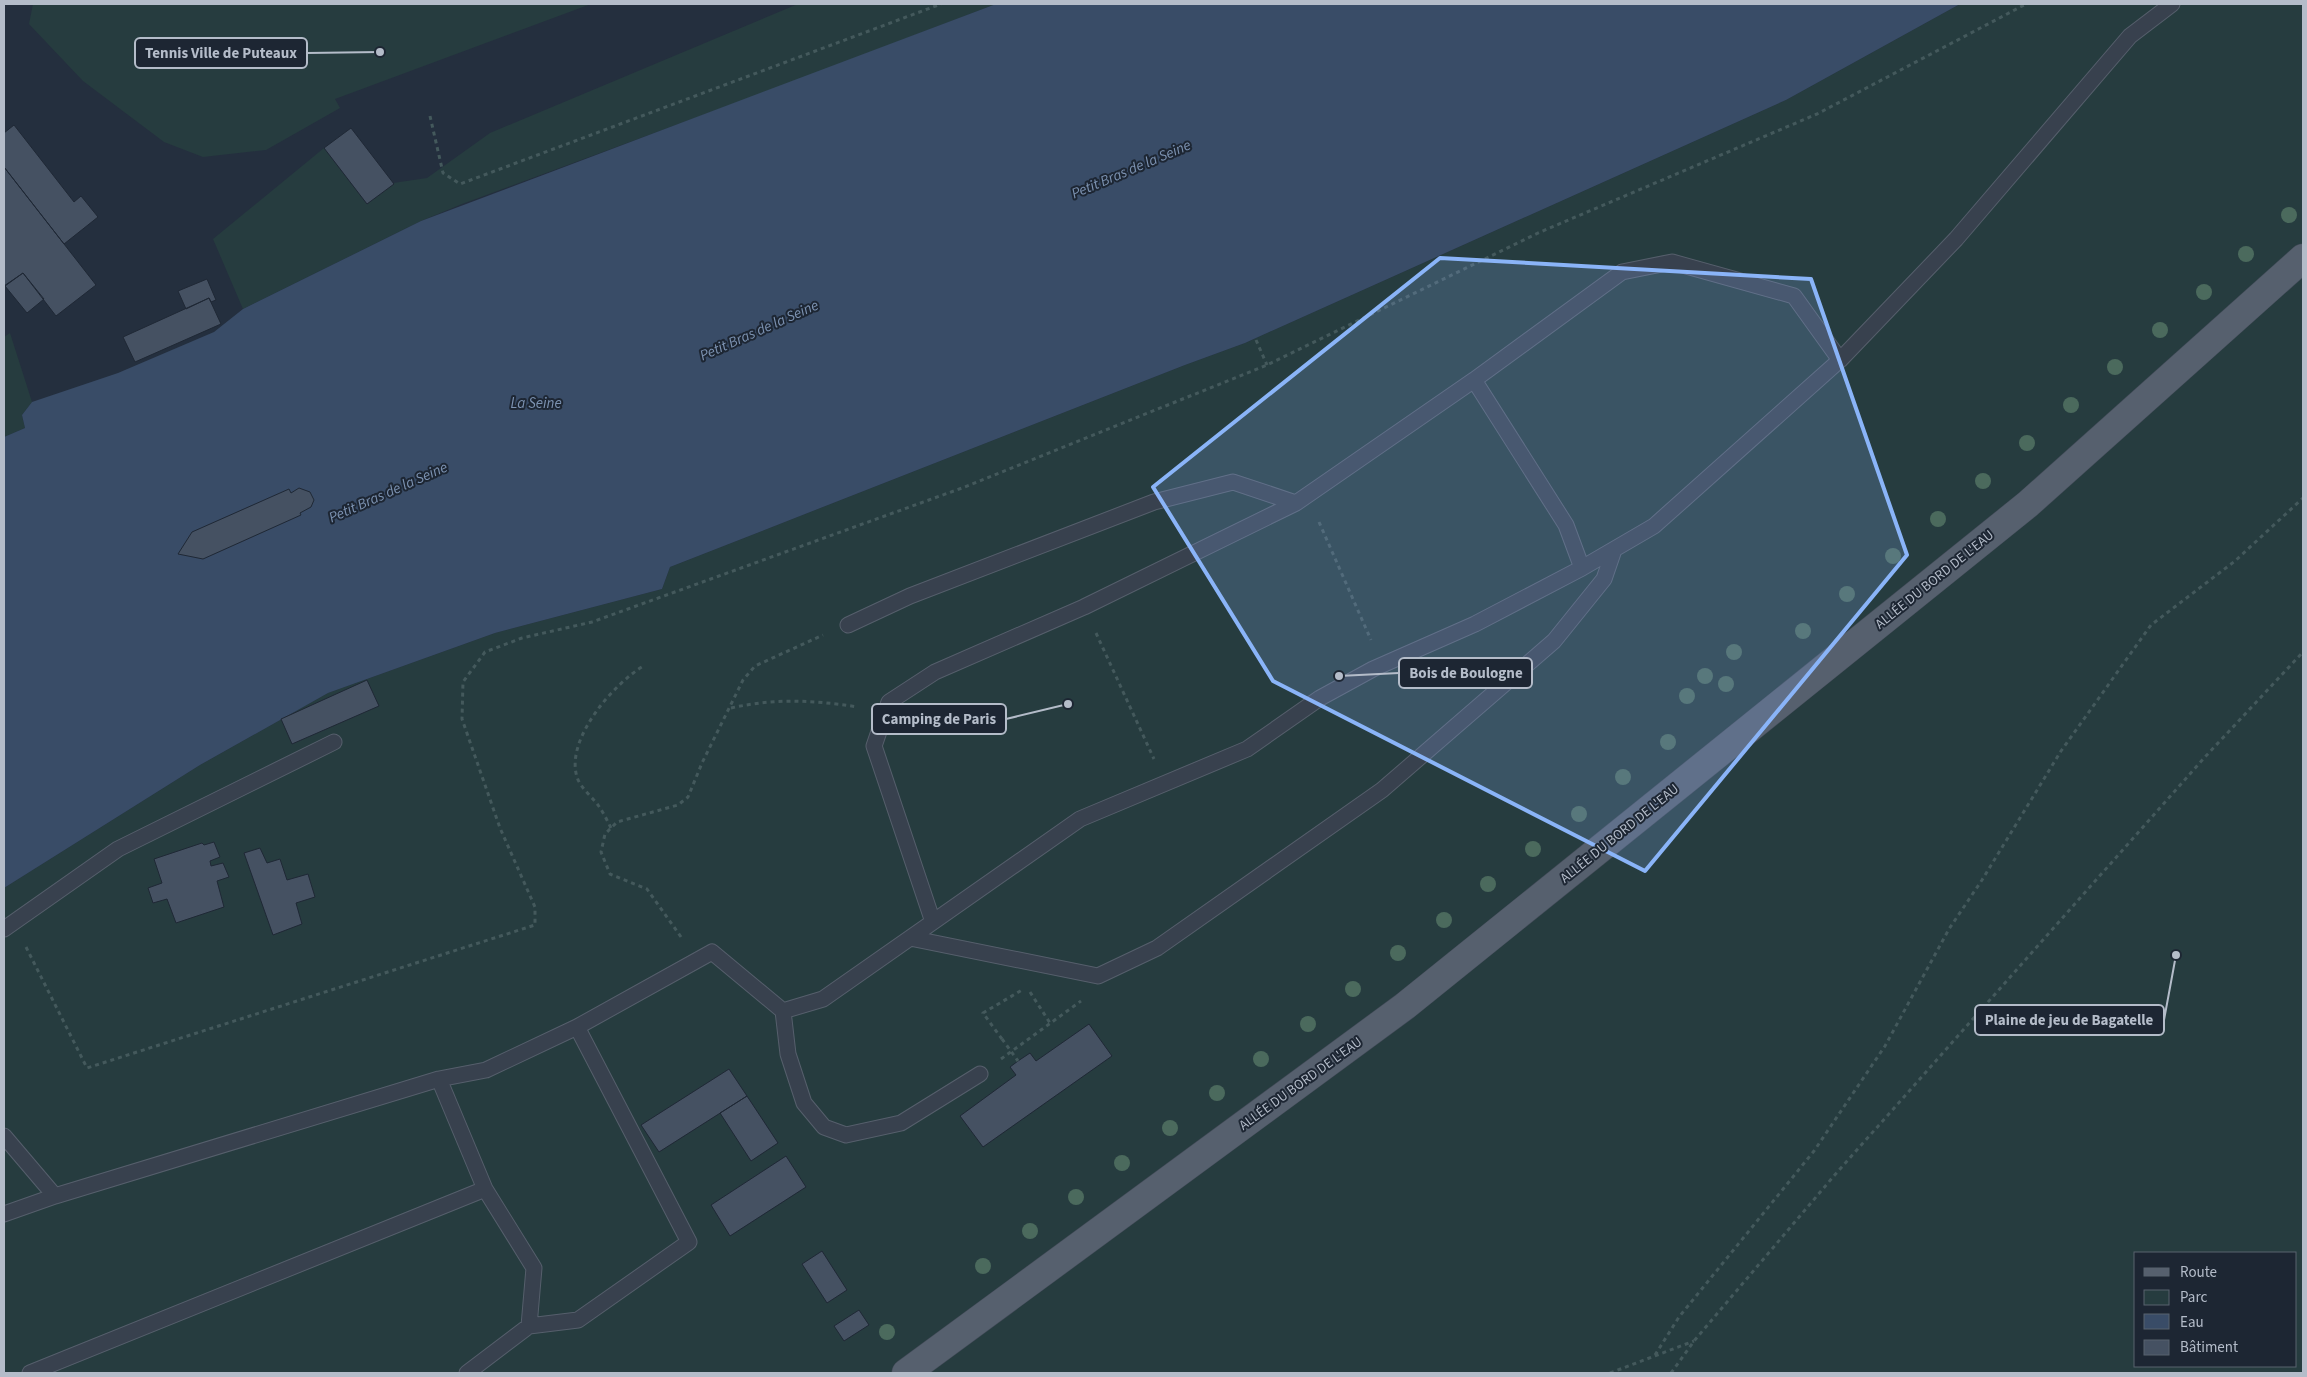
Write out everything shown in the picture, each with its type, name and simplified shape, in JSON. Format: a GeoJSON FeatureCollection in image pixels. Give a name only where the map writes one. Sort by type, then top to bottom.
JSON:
{"type":"FeatureCollection","features":[{"type":"Feature","properties":{"kind":"main road","name":"ALLÉE DU BORD DE L'EAU"},"geometry":{"type":"LineString","coordinates":[[906,1373],[1405,1006],[2028,504],[2303,258]]}},
{"type":"Feature","properties":{"kind":"lane"},"geometry":{"type":"LineString","coordinates":[[783,1012],[822,998],[1080,819],[1248,749],[1320,698],[1382,666],[1475,624],[1582,568],[1654,526],[1840,360],[1956,239],[2130,36],[2172,4]]}},
{"type":"Feature","properties":{"kind":"lane"},"geometry":{"type":"LineString","coordinates":[[933,922],[874,746],[889,702],[935,672],[1084,607],[1301,498],[1474,380],[1622,272],[1672,262],[1794,296],[1840,360]]}},
{"type":"Feature","properties":{"kind":"lane"},"geometry":{"type":"LineString","coordinates":[[1474,380],[1566,525],[1582,568]]}},
{"type":"Feature","properties":{"kind":"lane"},"geometry":{"type":"LineString","coordinates":[[848,625],[910,596],[1154,502],[1233,482],[1301,498]]}},
{"type":"Feature","properties":{"kind":"lane"},"geometry":{"type":"LineString","coordinates":[[910,938],[1098,976],[1157,948],[1382,790],[1554,641],[1604,579],[1614,550]]}},
{"type":"Feature","properties":{"kind":"lane"},"geometry":{"type":"LineString","coordinates":[[4,929],[118,849],[334,742]]}},
{"type":"Feature","properties":{"kind":"lane"},"geometry":{"type":"LineString","coordinates":[[4,1214],[56,1196],[439,1079],[486,1070],[577,1027],[712,952],[783,1012],[788,1054],[804,1103],[824,1127],[846,1135],[901,1123],[980,1074]]}},
{"type":"Feature","properties":{"kind":"lane"},"geometry":{"type":"LineString","coordinates":[[467,1373],[529,1326],[578,1320],[689,1242],[577,1027]]}},
{"type":"Feature","properties":{"kind":"lane"},"geometry":{"type":"LineString","coordinates":[[439,1079],[485,1189],[534,1268],[529,1326]]}},
{"type":"Feature","properties":{"kind":"lane"},"geometry":{"type":"LineString","coordinates":[[4,1136],[56,1196]]}},
{"type":"Feature","properties":{"kind":"lane"},"geometry":{"type":"LineString","coordinates":[[30,1373],[485,1189]]}},
{"type":"Feature","properties":{"kind":"path"},"geometry":{"type":"LineString","coordinates":[[430,116],[443,173],[460,184],[941,4]]}},
{"type":"Feature","properties":{"kind":"path"},"geometry":{"type":"LineString","coordinates":[[1256,340],[1267,365]]}},
{"type":"Feature","properties":{"kind":"path"},"geometry":{"type":"LineString","coordinates":[[1301,498],[1382,666]]}},
{"type":"Feature","properties":{"kind":"path"},"geometry":{"type":"LineString","coordinates":[[1655,1355],[1679,1317],[1814,1150],[1885,1046],[1949,929],[1982,880],[2061,751],[2151,625],[2235,561],[2303,498]]}},
{"type":"Feature","properties":{"kind":"path"},"geometry":{"type":"LineString","coordinates":[[1084,607],[1165,782]]}},
{"type":"Feature","properties":{"kind":"path"},"geometry":{"type":"LineString","coordinates":[[697,960],[647,889],[610,874],[601,852],[605,834],[617,822],[678,804],[688,797],[702,763],[731,708],[743,680],[755,666],[848,625]]}},
{"type":"Feature","properties":{"kind":"path"},"geometry":{"type":"LineString","coordinates":[[1671,1373],[1694,1341],[1833,1177],[2205,757],[2303,652]]}},
{"type":"Feature","properties":{"kind":"path"},"geometry":{"type":"LineString","coordinates":[[611,828],[598,806],[577,779],[574,757],[584,732],[612,691],[631,673],[645,666]]}},
{"type":"Feature","properties":{"kind":"path"},"geometry":{"type":"LineString","coordinates":[[731,708],[774,700],[826,702],[886,711]]}},
{"type":"Feature","properties":{"kind":"path"},"geometry":{"type":"LineString","coordinates":[[980,1074],[1096,990],[1098,976]]}},
{"type":"Feature","properties":{"kind":"path"},"geometry":{"type":"LineString","coordinates":[[1018,1061],[983,1013],[1027,988],[1050,1023]]}},
{"type":"Feature","properties":{"kind":"path"},"geometry":{"type":"LineString","coordinates":[[1610,1373],[1694,1341]]}},
{"type":"Feature","properties":{"kind":"highlighted area"},"geometry":{"type":"Polygon","coordinates":[[[1440,258],[1811,279],[1907,555],[1645,871],[1273,681],[1153,487],[1440,258]]]}},
{"type":"Feature","properties":{"kind":"green space"},"geometry":{"type":"Polygon","coordinates":[[[33,4],[591,4],[335,99],[340,108],[266,150],[203,157],[164,142],[83,81],[29,24],[33,4]]]}},
{"type":"Feature","properties":{"kind":"green space"},"geometry":{"type":"Polygon","coordinates":[[[798,4],[996,4],[771,90],[462,204],[421,221],[243,309],[213,239],[324,148],[367,204],[393,183],[427,178],[490,133],[798,4]]]}},
{"type":"Feature","properties":{"kind":"green space"},"geometry":{"type":"Polygon","coordinates":[[[1960,4],[2303,4],[2303,1373],[4,1373],[4,888],[200,765],[328,693],[495,633],[662,589],[670,567],[1245,343],[1786,100],[1960,4]]]}},
{"type":"Feature","properties":{"kind":"green space"},"geometry":{"type":"Polygon","coordinates":[[[10,333],[32,402],[22,415],[25,428],[4,437],[4,337],[10,333]]]}},
{"type":"Feature","properties":{"kind":"water","name":"La Seine"},"geometry":{"type":"Polygon","coordinates":[[[996,4],[1960,4],[1786,100],[1245,343],[670,567],[662,589],[495,633],[328,693],[200,765],[4,888],[4,437],[25,428],[22,415],[32,402],[118,373],[214,332],[243,309],[421,221],[996,4]]]}},
{"type":"Feature","properties":{"kind":"building"},"geometry":{"type":"Polygon","coordinates":[[[14,125],[74,202],[81,196],[98,217],[64,244],[4,167],[4,133],[14,125]]]}},
{"type":"Feature","properties":{"kind":"building"},"geometry":{"type":"Polygon","coordinates":[[[351,128],[394,184],[367,204],[324,148],[351,128]]]}},
{"type":"Feature","properties":{"kind":"building"},"geometry":{"type":"Polygon","coordinates":[[[4,167],[96,285],[56,316],[23,273],[4,286],[4,167]]]}},
{"type":"Feature","properties":{"kind":"building"},"geometry":{"type":"Polygon","coordinates":[[[23,273],[44,299],[27,313],[5,286],[23,273]]]}},
{"type":"Feature","properties":{"kind":"building"},"geometry":{"type":"Polygon","coordinates":[[[207,279],[216,300],[211,302],[209,298],[186,309],[178,291],[207,279]]]}},
{"type":"Feature","properties":{"kind":"building"},"geometry":{"type":"Polygon","coordinates":[[[209,298],[221,324],[135,362],[123,337],[209,298]]]}},
{"type":"Feature","properties":{"kind":"building"},"geometry":{"type":"Polygon","coordinates":[[[299,488],[310,492],[314,500],[311,507],[300,513],[301,515],[203,559],[178,554],[192,532],[289,489],[291,493],[299,488]]]}},
{"type":"Feature","properties":{"kind":"building"},"geometry":{"type":"Polygon","coordinates":[[[367,680],[379,706],[292,744],[281,719],[367,680]]]}},
{"type":"Feature","properties":{"kind":"building"},"geometry":{"type":"Polygon","coordinates":[[[214,842],[220,857],[210,861],[211,866],[223,863],[229,877],[217,881],[224,907],[176,923],[167,899],[153,903],[148,888],[162,883],[154,859],[202,843],[204,845],[214,842]]]}},
{"type":"Feature","properties":{"kind":"building"},"geometry":{"type":"Polygon","coordinates":[[[260,848],[267,863],[280,859],[287,880],[308,874],[315,897],[296,903],[302,924],[273,935],[244,853],[260,848]]]}},
{"type":"Feature","properties":{"kind":"building"},"geometry":{"type":"Polygon","coordinates":[[[1089,1024],[1112,1056],[983,1147],[960,1116],[1016,1075],[1010,1067],[1018,1061],[1030,1053],[1036,1061],[1089,1024]]]}},
{"type":"Feature","properties":{"kind":"building"},"geometry":{"type":"Polygon","coordinates":[[[729,1069],[747,1096],[659,1152],[641,1125],[729,1069]]]}},
{"type":"Feature","properties":{"kind":"building"},"geometry":{"type":"Polygon","coordinates":[[[747,1096],[778,1143],[751,1161],[720,1113],[747,1096]]]}},
{"type":"Feature","properties":{"kind":"building"},"geometry":{"type":"Polygon","coordinates":[[[786,1156],[806,1187],[730,1236],[711,1205],[786,1156]]]}},
{"type":"Feature","properties":{"kind":"building"},"geometry":{"type":"Polygon","coordinates":[[[822,1251],[847,1290],[827,1303],[802,1264],[822,1251]]]}},
{"type":"Feature","properties":{"kind":"building"},"geometry":{"type":"Polygon","coordinates":[[[859,1310],[869,1325],[844,1341],[834,1326],[859,1310]]]}},
{"type":"Feature","properties":{"kind":"place","name":"Tennis Ville de Puteaux"},"geometry":{"type":"Point","coordinates":[380,52]}},
{"type":"Feature","properties":{"kind":"place","name":"Bois de Boulogne"},"geometry":{"type":"Point","coordinates":[1339,676]}},
{"type":"Feature","properties":{"kind":"place","name":"Camping de Paris"},"geometry":{"type":"Point","coordinates":[1068,704]}},
{"type":"Feature","properties":{"kind":"place","name":"Plaine de jeu de Bagatelle"},"geometry":{"type":"Point","coordinates":[2176,955]}},
{"type":"Feature","properties":{"kind":"water label","name":"Petit Bras de la Seine"},"geometry":{"type":"Point","coordinates":[1131,169]}},
{"type":"Feature","properties":{"kind":"water label","name":"Petit Bras de la Seine"},"geometry":{"type":"Point","coordinates":[759,330]}},
{"type":"Feature","properties":{"kind":"water label","name":"Petit Bras de la Seine"},"geometry":{"type":"Point","coordinates":[388,492]}}]}
